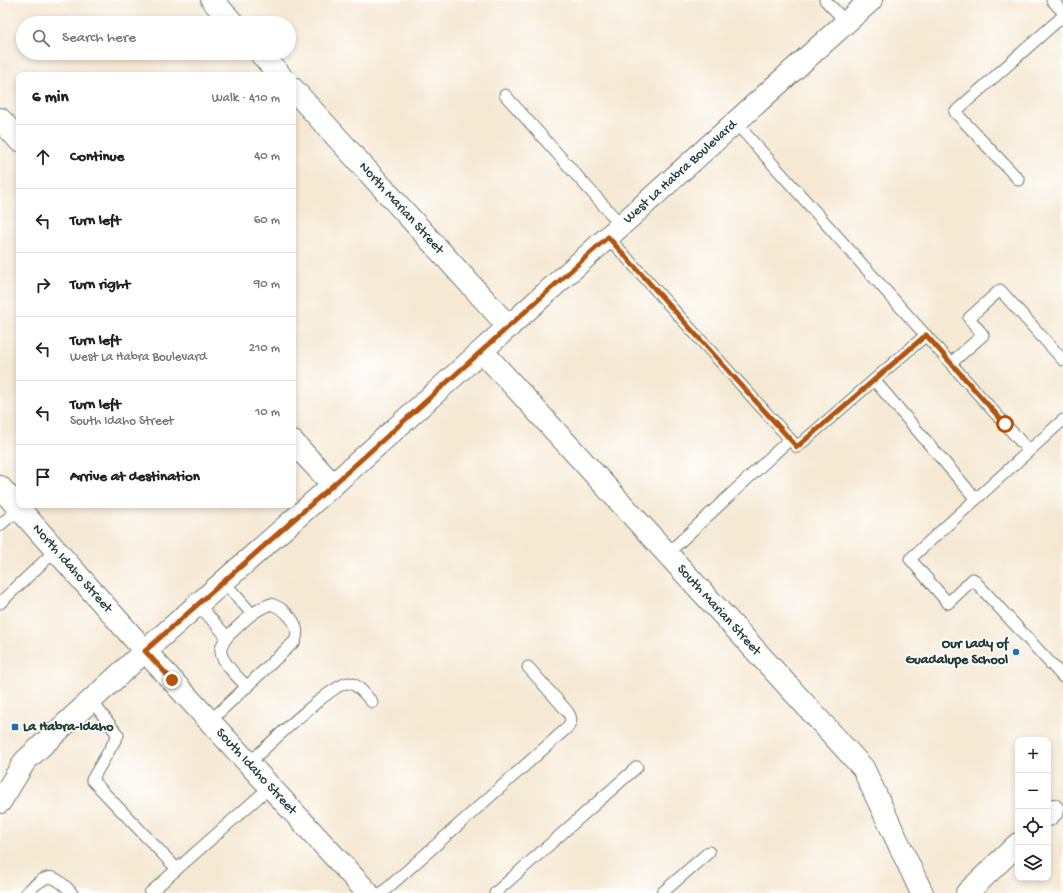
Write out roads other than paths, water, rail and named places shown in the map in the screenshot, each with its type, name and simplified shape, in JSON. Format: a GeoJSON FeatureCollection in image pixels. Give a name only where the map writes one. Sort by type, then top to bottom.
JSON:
{"type":"FeatureCollection","features":[{"type":"Feature","properties":{"kind":"street"},"geometry":{"type":"LineString","coordinates":[[212,0],[227,16]]}},
{"type":"Feature","properties":{"kind":"street","name":"West La Habra Boulevard"},"geometry":{"type":"LineString","coordinates":[[0,802],[25,761],[91,700],[333,485],[871,0]]}},
{"type":"Feature","properties":{"kind":"street"},"geometry":{"type":"LineString","coordinates":[[266,60],[277,72]]}},
{"type":"Feature","properties":{"kind":"street","name":"North Marian Street"},"geometry":{"type":"LineString","coordinates":[[296,92],[508,327]]}},
{"type":"Feature","properties":{"kind":"street"},"geometry":{"type":"LineString","coordinates":[[0,119],[16,137]]}},
{"type":"Feature","properties":{"kind":"street","name":"South Marian Street"},"geometry":{"type":"LineString","coordinates":[[482,351],[863,768],[922,893]]}},
{"type":"Feature","properties":{"kind":"street"},"geometry":{"type":"LineString","coordinates":[[296,445],[333,485]]}},
{"type":"Feature","properties":{"kind":"street","name":"North Idaho Street"},"geometry":{"type":"LineString","coordinates":[[0,487],[16,506]]}},
{"type":"Feature","properties":{"kind":"street","name":"North Idaho Street"},"geometry":{"type":"LineString","coordinates":[[19,509],[145,651]]}},
{"type":"Feature","properties":{"kind":"street","name":"South Idaho Street"},"geometry":{"type":"LineString","coordinates":[[145,651],[368,893]]}},
{"type":"Feature","properties":{"kind":"street","name":"West La Habra Boulevard"},"geometry":{"type":"LineString","coordinates":[[0,771],[25,761]]}},
{"type":"Feature","properties":{"kind":"street"},"geometry":{"type":"LineString","coordinates":[[967,893],[1017,845]]}},
{"type":"Feature","properties":{"kind":"lane"},"geometry":{"type":"LineString","coordinates":[[825,0],[846,22]]}},
{"type":"Feature","properties":{"kind":"lane"},"geometry":{"type":"LineString","coordinates":[[1052,0],[1063,12]]}},
{"type":"Feature","properties":{"kind":"lane"},"geometry":{"type":"LineString","coordinates":[[1019,180],[955,112],[1063,16]]}},
{"type":"Feature","properties":{"kind":"lane"},"geometry":{"type":"LineString","coordinates":[[505,95],[615,231],[793,443]]}},
{"type":"Feature","properties":{"kind":"lane"},"geometry":{"type":"LineString","coordinates":[[735,122],[1029,451]]}},
{"type":"Feature","properties":{"kind":"lane"},"geometry":{"type":"LineString","coordinates":[[951,363],[983,335],[969,318],[1000,290],[1063,360]]}},
{"type":"Feature","properties":{"kind":"lane"},"geometry":{"type":"LineString","coordinates":[[667,554],[793,443],[874,380],[926,335]]}},
{"type":"Feature","properties":{"kind":"lane"},"geometry":{"type":"LineString","coordinates":[[874,380],[976,499]]}},
{"type":"Feature","properties":{"kind":"lane"},"geometry":{"type":"LineString","coordinates":[[1063,420],[910,559],[948,603],[973,578],[1063,677]]}},
{"type":"Feature","properties":{"kind":"lane"},"geometry":{"type":"LineString","coordinates":[[0,525],[19,509]]}},
{"type":"Feature","properties":{"kind":"lane"},"geometry":{"type":"LineString","coordinates":[[0,603],[56,550]]}},
{"type":"Feature","properties":{"kind":"lane"},"geometry":{"type":"LineString","coordinates":[[224,582],[252,614]]}},
{"type":"Feature","properties":{"kind":"lane"},"geometry":{"type":"LineString","coordinates":[[198,604],[227,637]]}},
{"type":"Feature","properties":{"kind":"lane"},"geometry":{"type":"LineString","coordinates":[[210,722],[280,657],[295,641],[298,635],[297,628],[291,618],[280,607],[271,604],[261,607],[227,637],[220,649],[221,655],[234,674],[247,687]]}},
{"type":"Feature","properties":{"kind":"lane"},"geometry":{"type":"LineString","coordinates":[[382,893],[562,733],[571,722],[571,716],[528,667]]}},
{"type":"Feature","properties":{"kind":"lane"},"geometry":{"type":"LineString","coordinates":[[249,763],[285,730],[323,698],[344,683],[350,683],[358,687],[372,702]]}},
{"type":"Feature","properties":{"kind":"lane"},"geometry":{"type":"LineString","coordinates":[[91,700],[118,735],[92,780],[177,869]]}},
{"type":"Feature","properties":{"kind":"lane"},"geometry":{"type":"LineString","coordinates":[[495,893],[637,767]]}},
{"type":"Feature","properties":{"kind":"lane"},"geometry":{"type":"LineString","coordinates":[[150,893],[270,786]]}},
{"type":"Feature","properties":{"kind":"lane"},"geometry":{"type":"LineString","coordinates":[[662,893],[709,852]]}},
{"type":"Feature","properties":{"kind":"lane"},"geometry":{"type":"LineString","coordinates":[[26,893],[42,878],[52,877],[63,883],[72,893]]}},
{"type":"Feature","properties":{"kind":"place","name":"Our Lady of Guadalupe School"},"geometry":{"type":"Point","coordinates":[1016,652]}},
{"type":"Feature","properties":{"kind":"place","name":"La Habra-Idaho"},"geometry":{"type":"Point","coordinates":[15,727]}}]}
